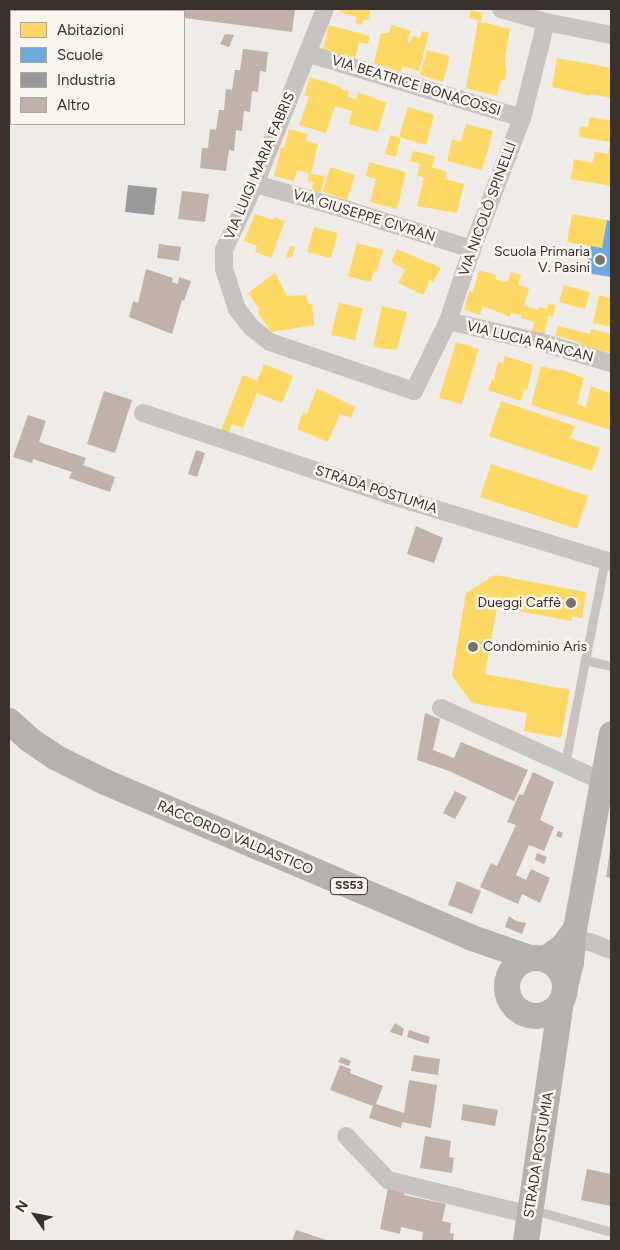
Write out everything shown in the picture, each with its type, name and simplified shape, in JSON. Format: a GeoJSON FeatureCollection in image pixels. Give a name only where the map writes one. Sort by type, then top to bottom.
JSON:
{"type":"FeatureCollection","features":[{"type":"Feature","properties":{"kind":"main road","name":"RACCORDO VALDASTICO"},"geometry":{"type":"LineString","coordinates":[[9,720],[48,752],[85,774],[472,938],[537,959]]}},
{"type":"Feature","properties":{"kind":"main road","name":"RACCORDO VALDASTICO"},"geometry":{"type":"LineString","coordinates":[[472,938],[489,954],[506,985]]}},
{"type":"Feature","properties":{"kind":"main road"},"geometry":{"type":"LineString","coordinates":[[520,1012],[527,1016],[550,1014],[564,995],[562,973],[557,967],[537,959],[516,965],[506,985],[510,1001],[539,1038],[552,1070]]}},
{"type":"Feature","properties":{"kind":"main road","name":"STRADA POSTUMIA"},"geometry":{"type":"LineString","coordinates":[[526,1241],[564,995]]}},
{"type":"Feature","properties":{"kind":"street","name":"VIA LUIGI MARIA FABRIS"},"geometry":{"type":"LineString","coordinates":[[325,9],[255,184],[224,250],[224,269],[237,309],[252,328],[270,342],[414,391]]}},
{"type":"Feature","properties":{"kind":"street"},"geometry":{"type":"LineString","coordinates":[[501,9],[546,22],[611,35]]}},
{"type":"Feature","properties":{"kind":"street","name":"VIA NICOLÒ SPINELLI"},"geometry":{"type":"LineString","coordinates":[[414,391],[448,321],[472,249],[522,118],[546,22]]}},
{"type":"Feature","properties":{"kind":"street","name":"VIA BEATRICE BONACOSSI"},"geometry":{"type":"LineString","coordinates":[[308,54],[522,118]]}},
{"type":"Feature","properties":{"kind":"street","name":"VIA GIUSEPPE CIVRAN"},"geometry":{"type":"LineString","coordinates":[[255,184],[348,210],[472,249]]}},
{"type":"Feature","properties":{"kind":"street","name":"VIA LUCIA RANCAN"},"geometry":{"type":"LineString","coordinates":[[448,321],[540,342],[611,363]]}},
{"type":"Feature","properties":{"kind":"street","name":"STRADA POSTUMIA"},"geometry":{"type":"LineString","coordinates":[[143,413],[389,495],[608,560]]}},
{"type":"Feature","properties":{"kind":"street"},"geometry":{"type":"LineString","coordinates":[[442,708],[607,783]]}},
{"type":"Feature","properties":{"kind":"street","name":"STRADA POSTUMIA"},"geometry":{"type":"LineString","coordinates":[[564,995],[607,783],[611,733]]}},
{"type":"Feature","properties":{"kind":"street"},"geometry":{"type":"LineString","coordinates":[[575,934],[611,950]]}},
{"type":"Feature","properties":{"kind":"street","name":"STRADA POSTUMIA"},"geometry":{"type":"LineString","coordinates":[[537,959],[560,949],[575,934]]}},
{"type":"Feature","properties":{"kind":"street"},"geometry":{"type":"LineString","coordinates":[[346,1136],[388,1180],[531,1213]]}},
{"type":"Feature","properties":{"kind":"lane"},"geometry":{"type":"LineString","coordinates":[[565,764],[585,660],[608,560]]}},
{"type":"Feature","properties":{"kind":"lane"},"geometry":{"type":"LineString","coordinates":[[585,660],[611,666]]}},
{"type":"Feature","properties":{"kind":"lane"},"geometry":{"type":"LineString","coordinates":[[531,1213],[611,1232]]}},
{"type":"Feature","properties":{"kind":"building: Abitazioni"},"geometry":{"type":"Polygon","coordinates":[[[340,9],[371,9],[368,20],[364,19],[362,25],[355,23],[357,17],[339,12],[340,9]]]}},
{"type":"Feature","properties":{"kind":"building: Abitazioni"},"geometry":{"type":"Polygon","coordinates":[[[471,10],[483,13],[481,21],[469,18],[471,10]]]}},
{"type":"Feature","properties":{"kind":"building: Abitazioni"},"geometry":{"type":"Polygon","coordinates":[[[478,21],[510,29],[505,59],[505,68],[507,69],[505,81],[501,80],[497,96],[466,88],[478,21]]]}},
{"type":"Feature","properties":{"kind":"building: Abitazioni"},"geometry":{"type":"Polygon","coordinates":[[[329,25],[370,36],[368,44],[359,42],[355,59],[322,53],[329,25]]]}},
{"type":"Feature","properties":{"kind":"building: Abitazioni"},"geometry":{"type":"Polygon","coordinates":[[[392,25],[411,31],[407,42],[410,43],[413,36],[420,38],[422,31],[429,33],[419,71],[403,66],[401,72],[374,63],[381,33],[389,33],[392,25]]]}},
{"type":"Feature","properties":{"kind":"building: Abitazioni"},"geometry":{"type":"Polygon","coordinates":[[[427,50],[450,56],[443,82],[420,75],[427,50]]]}},
{"type":"Feature","properties":{"kind":"building: Abitazioni"},"geometry":{"type":"Polygon","coordinates":[[[557,58],[611,68],[611,98],[591,94],[591,96],[552,87],[557,58]]]}},
{"type":"Feature","properties":{"kind":"building: Abitazioni"},"geometry":{"type":"Polygon","coordinates":[[[310,77],[349,91],[348,97],[356,99],[358,92],[386,103],[378,132],[349,124],[352,111],[335,106],[326,133],[299,125],[309,97],[304,95],[310,77]]]}},
{"type":"Feature","properties":{"kind":"building: Abitazioni"},"geometry":{"type":"Polygon","coordinates":[[[408,107],[434,115],[426,145],[399,137],[408,107]]]}},
{"type":"Feature","properties":{"kind":"building: Abitazioni"},"geometry":{"type":"Polygon","coordinates":[[[590,117],[611,121],[611,142],[579,137],[580,126],[588,127],[590,117]]]}},
{"type":"Feature","properties":{"kind":"building: Abitazioni"},"geometry":{"type":"Polygon","coordinates":[[[466,124],[493,131],[482,170],[447,161],[452,139],[461,142],[466,124]]]}},
{"type":"Feature","properties":{"kind":"building: Abitazioni"},"geometry":{"type":"Polygon","coordinates":[[[289,129],[308,134],[306,141],[318,144],[311,174],[325,176],[320,194],[311,191],[314,182],[307,181],[309,173],[297,170],[294,181],[274,176],[281,147],[284,148],[289,129]]]}},
{"type":"Feature","properties":{"kind":"building: Abitazioni"},"geometry":{"type":"Polygon","coordinates":[[[390,135],[401,138],[396,157],[385,154],[390,135]]]}},
{"type":"Feature","properties":{"kind":"building: Abitazioni"},"geometry":{"type":"Polygon","coordinates":[[[610,143],[611,186],[571,179],[574,159],[593,163],[595,152],[608,154],[610,143]]]}},
{"type":"Feature","properties":{"kind":"building: Abitazioni"},"geometry":{"type":"Polygon","coordinates":[[[413,151],[435,156],[432,167],[447,172],[445,179],[464,184],[457,213],[417,206],[424,178],[417,175],[420,164],[410,161],[413,151]]]}},
{"type":"Feature","properties":{"kind":"building: Abitazioni"},"geometry":{"type":"Polygon","coordinates":[[[369,162],[406,172],[397,209],[370,202],[376,179],[366,176],[369,162]]]}},
{"type":"Feature","properties":{"kind":"building: Abitazioni"},"geometry":{"type":"Polygon","coordinates":[[[330,167],[355,175],[347,200],[323,192],[330,167]]]}},
{"type":"Feature","properties":{"kind":"building: Abitazioni"},"geometry":{"type":"Polygon","coordinates":[[[255,214],[273,220],[274,217],[285,221],[271,258],[255,252],[257,246],[244,241],[255,214]]]}},
{"type":"Feature","properties":{"kind":"building: Abitazioni"},"geometry":{"type":"Polygon","coordinates":[[[572,214],[607,220],[602,248],[567,242],[572,214]]]}},
{"type":"Feature","properties":{"kind":"building: Abitazioni"},"geometry":{"type":"Polygon","coordinates":[[[314,227],[338,233],[331,258],[307,252],[314,227]]]}},
{"type":"Feature","properties":{"kind":"building: Abitazioni"},"geometry":{"type":"Polygon","coordinates":[[[357,243],[383,250],[377,271],[374,271],[371,282],[348,276],[357,243]]]}},
{"type":"Feature","properties":{"kind":"building: Abitazioni"},"geometry":{"type":"Polygon","coordinates":[[[290,246],[295,247],[292,258],[286,257],[290,246]]]}},
{"type":"Feature","properties":{"kind":"building: Abitazioni"},"geometry":{"type":"Polygon","coordinates":[[[397,249],[441,268],[433,282],[430,280],[423,295],[398,283],[405,270],[391,262],[397,249]]]}},
{"type":"Feature","properties":{"kind":"building: Abitazioni"},"geometry":{"type":"Polygon","coordinates":[[[479,270],[496,275],[495,279],[508,282],[511,272],[521,275],[518,285],[529,288],[524,306],[538,310],[539,307],[547,309],[548,304],[556,305],[553,316],[548,315],[544,338],[531,335],[534,322],[521,318],[521,315],[511,313],[510,317],[483,306],[480,315],[464,310],[469,291],[473,292],[479,270]]]}},
{"type":"Feature","properties":{"kind":"building: Abitazioni"},"geometry":{"type":"Polygon","coordinates":[[[275,273],[287,296],[306,295],[308,304],[312,304],[314,325],[272,332],[257,312],[260,310],[248,293],[275,273]]]}},
{"type":"Feature","properties":{"kind":"building: Abitazioni"},"geometry":{"type":"Polygon","coordinates":[[[564,285],[590,292],[585,309],[559,302],[564,285]]]}},
{"type":"Feature","properties":{"kind":"building: Abitazioni"},"geometry":{"type":"Polygon","coordinates":[[[599,295],[611,298],[611,327],[593,323],[599,295]]]}},
{"type":"Feature","properties":{"kind":"building: Abitazioni"},"geometry":{"type":"Polygon","coordinates":[[[339,303],[363,308],[355,340],[331,335],[339,303]]]}},
{"type":"Feature","properties":{"kind":"building: Abitazioni"},"geometry":{"type":"Polygon","coordinates":[[[382,306],[407,312],[397,350],[373,347],[382,306]]]}},
{"type":"Feature","properties":{"kind":"building: Abitazioni"},"geometry":{"type":"Polygon","coordinates":[[[558,326],[590,334],[591,329],[611,334],[611,353],[579,345],[579,342],[555,335],[558,326]]]}},
{"type":"Feature","properties":{"kind":"building: Abitazioni"},"geometry":{"type":"Polygon","coordinates":[[[456,342],[479,349],[462,404],[439,398],[456,342]]]}},
{"type":"Feature","properties":{"kind":"building: Abitazioni"},"geometry":{"type":"Polygon","coordinates":[[[505,356],[533,365],[527,390],[524,389],[521,401],[488,390],[492,379],[494,380],[498,362],[503,363],[505,356]]]}},
{"type":"Feature","properties":{"kind":"building: Abitazioni"},"geometry":{"type":"Polygon","coordinates":[[[264,364],[293,376],[282,403],[257,393],[243,428],[232,424],[229,432],[238,435],[218,438],[243,375],[257,381],[264,364]]]}},
{"type":"Feature","properties":{"kind":"building: Abitazioni"},"geometry":{"type":"Polygon","coordinates":[[[541,366],[559,371],[560,369],[584,378],[577,404],[586,407],[591,386],[611,394],[611,430],[531,405],[541,366]]]}},
{"type":"Feature","properties":{"kind":"building: Abitazioni"},"geometry":{"type":"Polygon","coordinates":[[[317,388],[355,407],[351,418],[340,414],[328,442],[297,429],[303,412],[307,414],[317,388]]]}},
{"type":"Feature","properties":{"kind":"building: Abitazioni"},"geometry":{"type":"Polygon","coordinates":[[[501,401],[575,426],[570,438],[600,448],[592,471],[489,436],[501,401]]]}},
{"type":"Feature","properties":{"kind":"building: Abitazioni"},"geometry":{"type":"Polygon","coordinates":[[[491,464],[588,496],[577,529],[480,497],[491,464]]]}},
{"type":"Feature","properties":{"kind":"building: Abitazioni","name":"Condominio Aris"},"geometry":{"type":"Polygon","coordinates":[[[495,575],[586,592],[582,618],[572,616],[571,621],[497,607],[485,674],[570,690],[561,738],[524,731],[527,713],[472,703],[452,676],[466,593],[495,575]]]}},
{"type":"Feature","properties":{"kind":"building: Scuole","name":"Scuola Primaria V. Pasini"},"geometry":{"type":"Polygon","coordinates":[[[607,220],[611,221],[611,277],[586,273],[591,246],[602,248],[607,220]]]}},
{"type":"Feature","properties":{"kind":"building: Industria"},"geometry":{"type":"Polygon","coordinates":[[[128,185],[157,188],[154,215],[125,212],[128,185]]]}},
{"type":"Feature","properties":{"kind":"building: Altro"},"geometry":{"type":"Polygon","coordinates":[[[295,9],[292,32],[185,18],[185,10],[295,9]]]}},
{"type":"Feature","properties":{"kind":"building: Altro"},"geometry":{"type":"Polygon","coordinates":[[[225,34],[234,35],[229,47],[220,44],[225,34]]]}},
{"type":"Feature","properties":{"kind":"building: Altro"},"geometry":{"type":"Polygon","coordinates":[[[243,49],[268,52],[266,72],[260,71],[258,92],[252,91],[250,112],[244,111],[242,131],[236,130],[234,151],[229,150],[226,171],[200,168],[202,148],[208,148],[210,129],[216,130],[219,110],[224,110],[226,89],[232,90],[235,70],[240,70],[243,49]]]}},
{"type":"Feature","properties":{"kind":"building: Altro"},"geometry":{"type":"Polygon","coordinates":[[[182,191],[209,194],[205,222],[178,219],[182,191]]]}},
{"type":"Feature","properties":{"kind":"building: Altro"},"geometry":{"type":"Polygon","coordinates":[[[159,244],[181,247],[179,261],[157,258],[159,244]]]}},
{"type":"Feature","properties":{"kind":"building: Altro"},"geometry":{"type":"Polygon","coordinates":[[[146,269],[173,278],[172,282],[178,284],[179,277],[191,281],[184,301],[182,300],[172,334],[129,317],[133,301],[138,303],[146,269]]]}},
{"type":"Feature","properties":{"kind":"building: Altro"},"geometry":{"type":"Polygon","coordinates":[[[104,391],[132,400],[115,453],[87,444],[104,391]]]}},
{"type":"Feature","properties":{"kind":"building: Altro"},"geometry":{"type":"Polygon","coordinates":[[[28,415],[46,421],[39,442],[86,458],[83,465],[115,477],[110,492],[69,478],[72,472],[33,459],[32,463],[13,457],[28,415]]]}},
{"type":"Feature","properties":{"kind":"building: Altro"},"geometry":{"type":"Polygon","coordinates":[[[196,450],[205,453],[197,477],[188,474],[196,450]]]}},
{"type":"Feature","properties":{"kind":"building: Altro"},"geometry":{"type":"Polygon","coordinates":[[[416,526],[443,538],[434,563],[407,554],[416,526]]]}},
{"type":"Feature","properties":{"kind":"building: Altro"},"geometry":{"type":"Polygon","coordinates":[[[425,713],[440,719],[433,750],[454,758],[461,742],[528,770],[514,801],[449,771],[417,760],[425,713]]]}},
{"type":"Feature","properties":{"kind":"building: Altro"},"geometry":{"type":"Polygon","coordinates":[[[533,772],[554,782],[540,820],[554,827],[544,851],[529,845],[516,875],[526,880],[531,869],[550,878],[540,903],[522,894],[518,904],[480,887],[491,863],[497,866],[516,825],[507,822],[519,794],[523,795],[533,772]]]}},
{"type":"Feature","properties":{"kind":"building: Altro"},"geometry":{"type":"Polygon","coordinates":[[[455,791],[467,797],[455,819],[443,813],[455,791]]]}},
{"type":"Feature","properties":{"kind":"building: Altro"},"geometry":{"type":"Polygon","coordinates":[[[558,831],[563,833],[561,838],[556,836],[558,831]]]}},
{"type":"Feature","properties":{"kind":"building: Altro"},"geometry":{"type":"Polygon","coordinates":[[[611,850],[611,878],[606,877],[611,850]]]}},
{"type":"Feature","properties":{"kind":"building: Altro"},"geometry":{"type":"Polygon","coordinates":[[[537,853],[547,857],[544,864],[535,860],[537,853]]]}},
{"type":"Feature","properties":{"kind":"building: Altro"},"geometry":{"type":"Polygon","coordinates":[[[457,881],[481,891],[472,914],[448,905],[457,881]]]}},
{"type":"Feature","properties":{"kind":"building: Altro"},"geometry":{"type":"Polygon","coordinates":[[[509,916],[516,921],[526,923],[522,934],[505,927],[509,916]]]}},
{"type":"Feature","properties":{"kind":"building: Altro"},"geometry":{"type":"Polygon","coordinates":[[[395,1023],[404,1029],[402,1036],[390,1032],[395,1023]]]}},
{"type":"Feature","properties":{"kind":"building: Altro"},"geometry":{"type":"Polygon","coordinates":[[[409,1030],[430,1037],[428,1044],[407,1037],[409,1030]]]}},
{"type":"Feature","properties":{"kind":"building: Altro"},"geometry":{"type":"Polygon","coordinates":[[[414,1055],[440,1059],[438,1075],[411,1071],[414,1055]]]}},
{"type":"Feature","properties":{"kind":"building: Altro"},"geometry":{"type":"Polygon","coordinates":[[[341,1057],[351,1061],[349,1066],[338,1062],[341,1057]]]}},
{"type":"Feature","properties":{"kind":"building: Altro"},"geometry":{"type":"Polygon","coordinates":[[[340,1065],[351,1069],[350,1073],[383,1086],[376,1104],[404,1113],[409,1080],[437,1085],[431,1128],[402,1122],[401,1128],[369,1118],[373,1106],[330,1090],[340,1065]]]}},
{"type":"Feature","properties":{"kind":"building: Altro"},"geometry":{"type":"Polygon","coordinates":[[[463,1104],[498,1110],[495,1126],[461,1120],[463,1104]]]}},
{"type":"Feature","properties":{"kind":"building: Altro"},"geometry":{"type":"Polygon","coordinates":[[[425,1136],[451,1141],[449,1157],[454,1158],[452,1173],[420,1168],[425,1136]]]}},
{"type":"Feature","properties":{"kind":"building: Altro"},"geometry":{"type":"Polygon","coordinates":[[[587,1169],[611,1174],[611,1206],[581,1200],[587,1169]]]}},
{"type":"Feature","properties":{"kind":"building: Altro"},"geometry":{"type":"Polygon","coordinates":[[[388,1188],[405,1191],[404,1195],[446,1204],[442,1221],[451,1223],[450,1233],[454,1234],[453,1241],[422,1241],[423,1232],[401,1227],[400,1234],[380,1229],[388,1188]]]}},
{"type":"Feature","properties":{"kind":"building: Altro"},"geometry":{"type":"Polygon","coordinates":[[[296,1230],[329,1241],[292,1241],[296,1230]]]}},
{"type":"Feature","properties":{"kind":"place","name":"Scuola Primaria V. Pasini"},"geometry":{"type":"Point","coordinates":[600,260]}},
{"type":"Feature","properties":{"kind":"place","name":"Dueggi Caffè"},"geometry":{"type":"Point","coordinates":[571,603]}},
{"type":"Feature","properties":{"kind":"place","name":"Condominio Aris"},"geometry":{"type":"Point","coordinates":[473,647]}}]}
